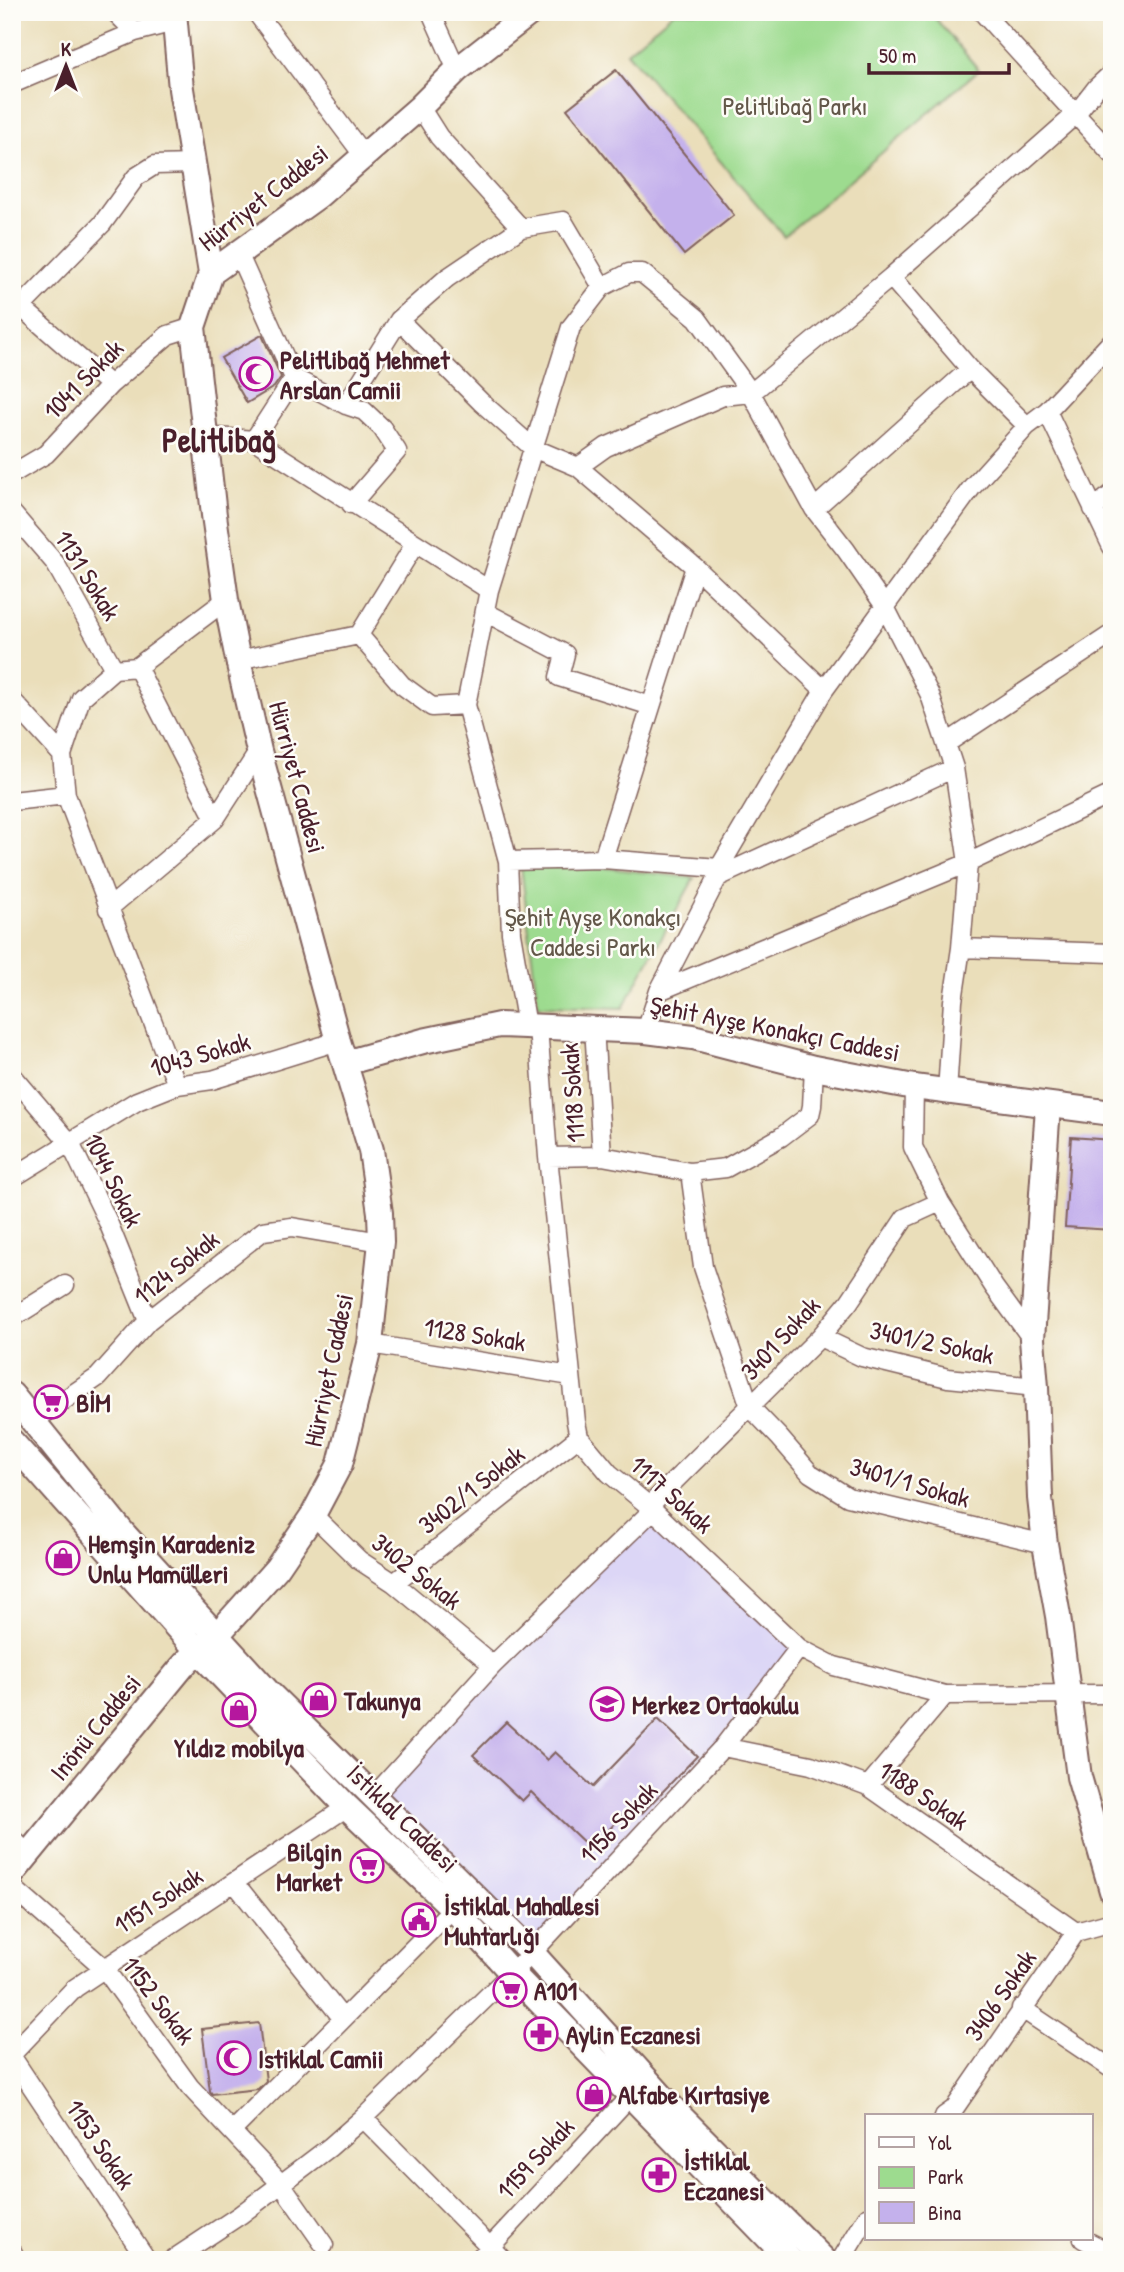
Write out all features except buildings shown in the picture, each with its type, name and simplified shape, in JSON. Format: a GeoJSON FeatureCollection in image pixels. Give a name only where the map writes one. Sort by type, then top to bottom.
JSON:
{"type":"FeatureCollection","features":[{"type":"Feature","properties":{"kind":"street"},"geometry":{"type":"LineString","coordinates":[[115,12],[135,32]]}},
{"type":"Feature","properties":{"kind":"street"},"geometry":{"type":"LineString","coordinates":[[256,12],[364,156]]}},
{"type":"Feature","properties":{"kind":"street"},"geometry":{"type":"LineString","coordinates":[[431,12],[457,71]]}},
{"type":"Feature","properties":{"kind":"street","name":"Hürriyet Caddesi"},"geometry":{"type":"LineString","coordinates":[[197,1650],[217,1635],[277,1567],[313,1515],[340,1464],[370,1343],[381,1242],[380,1213],[371,1150],[258,751],[238,660],[226,600],[204,436],[193,327],[211,273],[318,196],[457,71],[531,12]]}},
{"type":"Feature","properties":{"kind":"street"},"geometry":{"type":"LineString","coordinates":[[982,12],[1112,155]]}},
{"type":"Feature","properties":{"kind":"street"},"geometry":{"type":"LineString","coordinates":[[14,79],[174,17],[181,89],[211,273]]}},
{"type":"Feature","properties":{"kind":"street"},"geometry":{"type":"LineString","coordinates":[[578,467],[607,447],[723,396],[751,393],[891,277],[1076,114],[1112,73]]}},
{"type":"Feature","properties":{"kind":"street"},"geometry":{"type":"LineString","coordinates":[[420,107],[439,137],[521,228]]}},
{"type":"Feature","properties":{"kind":"street"},"geometry":{"type":"LineString","coordinates":[[110,385],[17,301],[102,224],[136,177],[155,165],[193,164]]}},
{"type":"Feature","properties":{"kind":"street"},"geometry":{"type":"LineString","coordinates":[[346,405],[399,320],[447,278],[521,228],[563,220],[602,287]]}},
{"type":"Feature","properties":{"kind":"street"},"geometry":{"type":"LineString","coordinates":[[238,253],[294,378],[346,405],[364,411],[382,428],[397,451],[351,504]]}},
{"type":"Feature","properties":{"kind":"street"},"geometry":{"type":"LineString","coordinates":[[579,1437],[570,1376],[533,1027],[511,933],[508,861],[466,705],[489,590],[571,327],[602,287],[629,273],[642,273],[697,317],[751,393],[814,509],[884,606],[930,695],[954,768],[968,863],[961,948],[953,1001],[947,1092]]}},
{"type":"Feature","properties":{"kind":"street"},"geometry":{"type":"LineString","coordinates":[[891,277],[970,369],[1027,426]]}},
{"type":"Feature","properties":{"kind":"street"},"geometry":{"type":"LineString","coordinates":[[399,320],[481,402],[533,448],[578,467],[695,567],[824,690]]}},
{"type":"Feature","properties":{"kind":"street","name":"1041 Sokak"},"geometry":{"type":"LineString","coordinates":[[12,474],[46,454],[110,385],[168,335],[193,327]]}},
{"type":"Feature","properties":{"kind":"street"},"geometry":{"type":"LineString","coordinates":[[646,1031],[659,991],[718,873],[824,690],[972,487],[1027,426],[1048,411],[1112,341]]}},
{"type":"Feature","properties":{"kind":"street"},"geometry":{"type":"LineString","coordinates":[[814,509],[970,369]]}},
{"type":"Feature","properties":{"kind":"street"},"geometry":{"type":"LineString","coordinates":[[254,440],[294,378]]}},
{"type":"Feature","properties":{"kind":"street"},"geometry":{"type":"LineString","coordinates":[[1048,411],[1112,547]]}},
{"type":"Feature","properties":{"kind":"street"},"geometry":{"type":"LineString","coordinates":[[204,436],[254,440],[489,590]]}},
{"type":"Feature","properties":{"kind":"street"},"geometry":{"type":"LineString","coordinates":[[1093,509],[1112,494]]}},
{"type":"Feature","properties":{"kind":"street","name":"1131 Sokak"},"geometry":{"type":"LineString","coordinates":[[12,513],[55,563],[114,669]]}},
{"type":"Feature","properties":{"kind":"street"},"geometry":{"type":"LineString","coordinates":[[238,660],[359,635],[415,544]]}},
{"type":"Feature","properties":{"kind":"street"},"geometry":{"type":"LineString","coordinates":[[603,859],[695,567]]}},
{"type":"Feature","properties":{"kind":"street"},"geometry":{"type":"LineString","coordinates":[[177,1085],[66,795],[62,755],[81,698],[114,669],[137,667],[226,600]]}},
{"type":"Feature","properties":{"kind":"street"},"geometry":{"type":"LineString","coordinates":[[485,612],[565,653],[559,677],[651,706]]}},
{"type":"Feature","properties":{"kind":"street"},"geometry":{"type":"LineString","coordinates":[[947,743],[1112,634]]}},
{"type":"Feature","properties":{"kind":"street"},"geometry":{"type":"LineString","coordinates":[[359,635],[402,685],[432,707],[466,705]]}},
{"type":"Feature","properties":{"kind":"street"},"geometry":{"type":"LineString","coordinates":[[137,667],[215,819]]}},
{"type":"Feature","properties":{"kind":"street"},"geometry":{"type":"LineString","coordinates":[[12,700],[62,755]]}},
{"type":"Feature","properties":{"kind":"street"},"geometry":{"type":"LineString","coordinates":[[108,909],[215,819],[258,751]]}},
{"type":"Feature","properties":{"kind":"street"},"geometry":{"type":"LineString","coordinates":[[508,861],[603,859],[718,873],[954,768]]}},
{"type":"Feature","properties":{"kind":"street"},"geometry":{"type":"LineString","coordinates":[[659,991],[968,863],[1112,794]]}},
{"type":"Feature","properties":{"kind":"street"},"geometry":{"type":"LineString","coordinates":[[12,801],[66,795]]}},
{"type":"Feature","properties":{"kind":"street"},"geometry":{"type":"LineString","coordinates":[[961,948],[1112,953]]}},
{"type":"Feature","properties":{"kind":"street","name":"Şehit Ayşe Konakçı Caddesi"},"geometry":{"type":"LineString","coordinates":[[342,1052],[423,1041],[499,1025],[646,1031],[693,1037],[814,1068],[914,1087],[1112,1113]]}},
{"type":"Feature","properties":{"kind":"street","name":"1118 Sokak"},"geometry":{"type":"LineString","coordinates":[[594,1027],[602,1156]]}},
{"type":"Feature","properties":{"kind":"street","name":"1043 Sokak"},"geometry":{"type":"LineString","coordinates":[[12,1178],[138,1101],[177,1085],[342,1052]]}},
{"type":"Feature","properties":{"kind":"street","name":"1118 Sokak"},"geometry":{"type":"LineString","coordinates":[[548,1157],[602,1156],[690,1172],[726,1168],[800,1124],[810,1115],[814,1068]]}},
{"type":"Feature","properties":{"kind":"street","name":"1044 Sokak"},"geometry":{"type":"LineString","coordinates":[[12,1075],[70,1143],[108,1223],[148,1321]]}},
{"type":"Feature","properties":{"kind":"street"},"geometry":{"type":"LineString","coordinates":[[914,1087],[913,1147],[940,1202],[994,1287],[1032,1339]]}},
{"type":"Feature","properties":{"kind":"street"},"geometry":{"type":"LineString","coordinates":[[1048,1105],[1032,1339],[1040,1498],[1079,1777],[1112,1891]]}},
{"type":"Feature","properties":{"kind":"street"},"geometry":{"type":"LineString","coordinates":[[690,1172],[703,1267],[750,1408]]}},
{"type":"Feature","properties":{"kind":"street","name":"3401 Sokak"},"geometry":{"type":"LineString","coordinates":[[374,1797],[493,1665],[820,1337],[849,1302],[905,1218],[940,1202]]}},
{"type":"Feature","properties":{"kind":"street","name":"1124 Sokak"},"geometry":{"type":"LineString","coordinates":[[32,1422],[98,1377],[148,1321],[263,1231],[292,1227],[381,1242]]}},
{"type":"Feature","properties":{"kind":"street"},"geometry":{"type":"LineString","coordinates":[[12,1318],[65,1285]]}},
{"type":"Feature","properties":{"kind":"street","name":"3401/2 Sokak"},"geometry":{"type":"LineString","coordinates":[[820,1337],[862,1357],[948,1378],[1036,1387]]}},
{"type":"Feature","properties":{"kind":"street","name":"1128 Sokak"},"geometry":{"type":"LineString","coordinates":[[370,1343],[570,1376]]}},
{"type":"Feature","properties":{"kind":"street","name":"İstiklal Caddesi"},"geometry":{"type":"LineString","coordinates":[[12,1395],[132,1543],[268,1692],[532,1953],[676,2112],[824,2260]]}},
{"type":"Feature","properties":{"kind":"street","name":"3401/1 Sokak"},"geometry":{"type":"LineString","coordinates":[[750,1408],[810,1473],[848,1497],[1045,1544]]}},
{"type":"Feature","properties":{"kind":"street","name":"1117 Sokak"},"geometry":{"type":"LineString","coordinates":[[579,1437],[610,1473],[651,1508],[799,1648],[834,1666],[946,1695],[1112,1694]]}},
{"type":"Feature","properties":{"kind":"street","name":"3402/1 Sokak"},"geometry":{"type":"LineString","coordinates":[[394,1583],[579,1437]]}},
{"type":"Feature","properties":{"kind":"street","name":"İstiklal Caddesi"},"geometry":{"type":"LineString","coordinates":[[13,1446],[197,1650],[347,1807],[453,1908],[511,1972],[790,2260]]}},
{"type":"Feature","properties":{"kind":"street","name":"3402 Sokak"},"geometry":{"type":"LineString","coordinates":[[313,1515],[359,1560],[394,1583],[493,1665]]}},
{"type":"Feature","properties":{"kind":"street","name":"1156 Sokak"},"geometry":{"type":"LineString","coordinates":[[172,2260],[282,2185],[363,2118],[532,1953],[723,1747],[799,1648]]}},
{"type":"Feature","properties":{"kind":"street","name":"Inönü Caddesi"},"geometry":{"type":"LineString","coordinates":[[18,1856],[197,1650]]}},
{"type":"Feature","properties":{"kind":"street"},"geometry":{"type":"LineString","coordinates":[[868,1786],[946,1695]]}},
{"type":"Feature","properties":{"kind":"street","name":"1188 Sokak"},"geometry":{"type":"LineString","coordinates":[[723,1747],[811,1765],[868,1786],[1076,1932]]}},
{"type":"Feature","properties":{"kind":"street","name":"1151 Sokak"},"geometry":{"type":"LineString","coordinates":[[12,2056],[75,1988],[347,1807]]}},
{"type":"Feature","properties":{"kind":"street"},"geometry":{"type":"LineString","coordinates":[[234,1882],[343,2019]]}},
{"type":"Feature","properties":{"kind":"street","name":"1152 Sokak"},"geometry":{"type":"LineString","coordinates":[[12,1887],[104,1968],[190,2087],[282,2185],[324,2245]]}},
{"type":"Feature","properties":{"kind":"street"},"geometry":{"type":"LineString","coordinates":[[232,2131],[453,1908]]}},
{"type":"Feature","properties":{"kind":"street"},"geometry":{"type":"LineString","coordinates":[[1076,1932],[1112,1922]]}},
{"type":"Feature","properties":{"kind":"street","name":"3406 Sokak"},"geometry":{"type":"LineString","coordinates":[[947,2114],[954,2109],[1021,2008],[1076,1932]]}},
{"type":"Feature","properties":{"kind":"street"},"geometry":{"type":"LineString","coordinates":[[1021,2008],[1112,2069]]}},
{"type":"Feature","properties":{"kind":"street","name":"1153 Sokak"},"geometry":{"type":"LineString","coordinates":[[12,2056],[147,2260]]}},
{"type":"Feature","properties":{"kind":"street","name":"1159 Sokak"},"geometry":{"type":"LineString","coordinates":[[483,2253],[632,2094]]}},
{"type":"Feature","properties":{"kind":"street"},"geometry":{"type":"LineString","coordinates":[[363,2118],[483,2253],[503,2260]]}},
{"type":"Feature","properties":{"kind":"street"},"geometry":{"type":"LineString","coordinates":[[841,2260],[865,2220]]}},
{"type":"Feature","properties":{"kind":"street"},"geometry":{"type":"LineString","coordinates":[[1085,2240],[1112,2254]]}},
{"type":"Feature","properties":{"kind":"street"},"geometry":{"type":"LineString","coordinates":[[12,2251],[16,2260]]}},
{"type":"Feature","properties":{"kind":"shaded area","name":"Merkez Ortaokulu"},"geometry":{"type":"Polygon","coordinates":[[[653,1510],[799,1648],[532,1953],[374,1796],[653,1510]]]}},
{"type":"Feature","properties":{"kind":"green space","name":"Pelitlibağ Parkı"},"geometry":{"type":"Polygon","coordinates":[[[674,12],[930,12],[979,70],[784,236],[627,52],[674,12]]]}},
{"type":"Feature","properties":{"kind":"green space","name":"Şehit Ayşe Konakçı Caddesi Parkı"},"geometry":{"type":"Polygon","coordinates":[[[521,866],[607,868],[694,878],[623,1008],[538,1006],[521,866]]]}},
{"type":"Feature","properties":{"kind":"place","name":"Pelitlibağ Mehmet Arslan Camii"},"geometry":{"type":"Point","coordinates":[256,374]}},
{"type":"Feature","properties":{"kind":"place","name":"BİM"},"geometry":{"type":"Point","coordinates":[51,1402]}},
{"type":"Feature","properties":{"kind":"place","name":"Hemşin Karadeniz Unlu Mamülleri"},"geometry":{"type":"Point","coordinates":[63,1558]}},
{"type":"Feature","properties":{"kind":"place","name":"Takunya"},"geometry":{"type":"Point","coordinates":[319,1700]}},
{"type":"Feature","properties":{"kind":"place","name":"Merkez Ortaokulu"},"geometry":{"type":"Point","coordinates":[607,1704]}},
{"type":"Feature","properties":{"kind":"place","name":"Yıldız mobilya"},"geometry":{"type":"Point","coordinates":[239,1710]}},
{"type":"Feature","properties":{"kind":"place","name":"Bilgin Market"},"geometry":{"type":"Point","coordinates":[367,1866]}},
{"type":"Feature","properties":{"kind":"place","name":"İstiklal Mahallesi Muhtarlığı"},"geometry":{"type":"Point","coordinates":[419,1920]}},
{"type":"Feature","properties":{"kind":"place","name":"A101"},"geometry":{"type":"Point","coordinates":[510,1990]}},
{"type":"Feature","properties":{"kind":"place","name":"Aylin Eczanesi"},"geometry":{"type":"Point","coordinates":[541,2034]}},
{"type":"Feature","properties":{"kind":"place","name":"Istiklal Camii"},"geometry":{"type":"Point","coordinates":[234,2058]}},
{"type":"Feature","properties":{"kind":"place","name":"Alfabe Kırtasiye"},"geometry":{"type":"Point","coordinates":[594,2094]}},
{"type":"Feature","properties":{"kind":"place","name":"İstiklal Eczanesi"},"geometry":{"type":"Point","coordinates":[659,2175]}},
{"type":"Feature","properties":{"kind":"district","name":"Pelitlibağ"},"geometry":{"type":"Point","coordinates":[219,440]}}]}
